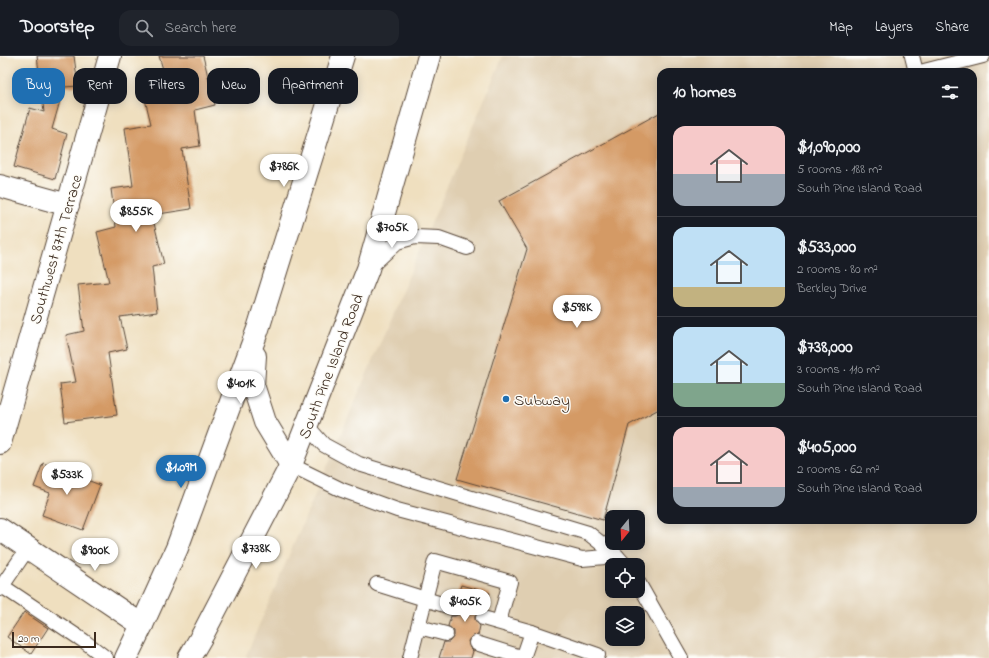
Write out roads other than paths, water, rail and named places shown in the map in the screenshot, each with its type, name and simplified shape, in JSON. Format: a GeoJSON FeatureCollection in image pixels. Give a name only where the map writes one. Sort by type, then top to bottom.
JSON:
{"type":"FeatureCollection","features":[{"type":"Feature","properties":{"kind":"main road","name":"Southwest 87th Terrace"},"geometry":{"type":"LineString","coordinates":[[0,443],[110,56]]}},
{"type":"Feature","properties":{"kind":"main road"},"geometry":{"type":"LineString","coordinates":[[126,658],[177,548],[258,329],[342,56]]}},
{"type":"Feature","properties":{"kind":"main road","name":"South Pine Island Road"},"geometry":{"type":"LineString","coordinates":[[190,658],[291,465],[307,426],[368,269],[429,56]]}},
{"type":"Feature","properties":{"kind":"main road"},"geometry":{"type":"LineString","coordinates":[[0,186],[68,205]]}},
{"type":"Feature","properties":{"kind":"main road"},"geometry":{"type":"LineString","coordinates":[[258,329],[253,385],[265,422],[291,465]]}},
{"type":"Feature","properties":{"kind":"main road"},"geometry":{"type":"LineString","coordinates":[[0,529],[142,625]]}},
{"type":"Feature","properties":{"kind":"lane"},"geometry":{"type":"LineString","coordinates":[[912,56],[915,68]]}},
{"type":"Feature","properties":{"kind":"lane"},"geometry":{"type":"LineString","coordinates":[[936,68],[983,56]]}},
{"type":"Feature","properties":{"kind":"lane"},"geometry":{"type":"LineString","coordinates":[[368,269],[397,242],[415,238],[439,238],[467,248]]}},
{"type":"Feature","properties":{"kind":"lane"},"geometry":{"type":"LineString","coordinates":[[307,426],[324,445],[359,464],[588,533],[619,558]]}},
{"type":"Feature","properties":{"kind":"lane"},"geometry":{"type":"LineString","coordinates":[[291,465],[342,490],[397,510],[582,560],[605,560]]}},
{"type":"Feature","properties":{"kind":"lane"},"geometry":{"type":"LineString","coordinates":[[28,548],[1,588],[84,641],[106,658]]}},
{"type":"Feature","properties":{"kind":"lane"},"geometry":{"type":"LineString","coordinates":[[410,658],[436,561],[510,582],[499,622]]}},
{"type":"Feature","properties":{"kind":"lane"},"geometry":{"type":"LineString","coordinates":[[377,584],[454,608]]}},
{"type":"Feature","properties":{"kind":"lane"},"geometry":{"type":"LineString","coordinates":[[645,594],[681,658]]}},
{"type":"Feature","properties":{"kind":"lane"},"geometry":{"type":"LineString","coordinates":[[483,618],[532,632],[598,655]]}},
{"type":"Feature","properties":{"kind":"lane"},"geometry":{"type":"LineString","coordinates":[[419,627],[446,634]]}},
{"type":"Feature","properties":{"kind":"lane"},"geometry":{"type":"LineString","coordinates":[[476,643],[524,658],[532,632]]}},
{"type":"Feature","properties":{"kind":"place","name":"Subway"},"geometry":{"type":"Point","coordinates":[506,399]}}]}
